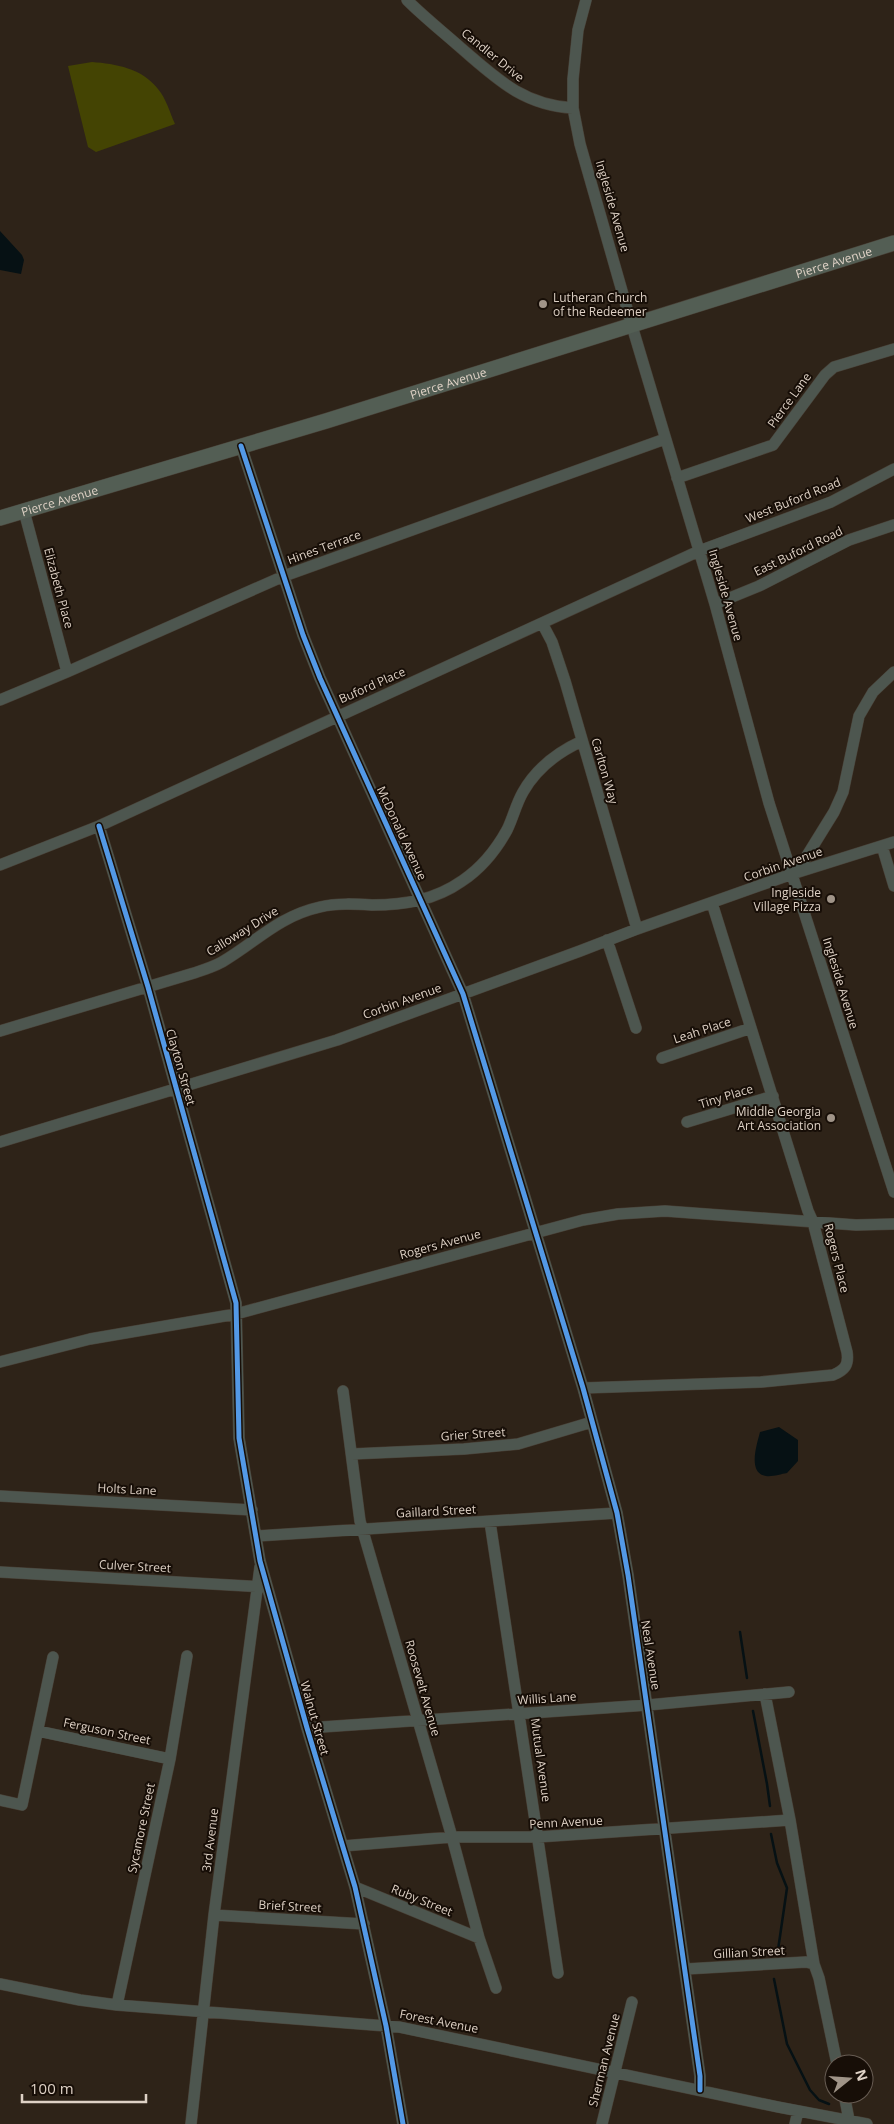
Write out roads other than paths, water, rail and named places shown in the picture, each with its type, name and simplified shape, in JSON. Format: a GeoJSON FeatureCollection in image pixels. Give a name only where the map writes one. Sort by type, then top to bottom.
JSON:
{"type":"FeatureCollection","features":[{"type":"Feature","properties":{"kind":"main road","name":"Pierce Avenue"},"geometry":{"type":"LineString","coordinates":[[0,518],[632,326],[894,243]]}},
{"type":"Feature","properties":{"kind":"street","name":"Candler Drive"},"geometry":{"type":"LineString","coordinates":[[407,0],[506,86],[536,102],[554,107],[573,108]]}},
{"type":"Feature","properties":{"kind":"street","name":"Ingleside Avenue"},"geometry":{"type":"LineString","coordinates":[[586,0],[575,54],[573,108],[580,144],[665,439],[715,604],[769,802],[894,1192]]}},
{"type":"Feature","properties":{"kind":"street","name":"Pierce Lane"},"geometry":{"type":"LineString","coordinates":[[677,478],[773,445],[825,374],[834,367],[894,349]]}},
{"type":"Feature","properties":{"kind":"street","name":"Hines Terrace"},"geometry":{"type":"LineString","coordinates":[[0,700],[284,576],[665,439]]}},
{"type":"Feature","properties":{"kind":"street","name":"McDonald Avenue"},"geometry":{"type":"LineString","coordinates":[[241,446],[303,635],[337,716],[463,994],[535,1233]]}},
{"type":"Feature","properties":{"kind":"street","name":"West Buford Road"},"geometry":{"type":"LineString","coordinates":[[699,551],[822,505],[894,469]]}},
{"type":"Feature","properties":{"kind":"street","name":"Elizabeth Place"},"geometry":{"type":"LineString","coordinates":[[24,511],[67,672]]}},
{"type":"Feature","properties":{"kind":"street","name":"East Buford Road"},"geometry":{"type":"LineString","coordinates":[[715,604],[759,586],[849,540],[894,525]]}},
{"type":"Feature","properties":{"kind":"street","name":"Buford Place"},"geometry":{"type":"LineString","coordinates":[[0,866],[100,826],[699,551]]}},
{"type":"Feature","properties":{"kind":"street","name":"Carlton Way"},"geometry":{"type":"LineString","coordinates":[[542,623],[552,642],[637,928]]}},
{"type":"Feature","properties":{"kind":"street"},"geometry":{"type":"LineString","coordinates":[[792,874],[800,867],[842,794],[859,716],[873,692],[894,672]]}},
{"type":"Feature","properties":{"kind":"street","name":"Calloway Drive"},"geometry":{"type":"LineString","coordinates":[[0,1031],[148,987],[220,963],[286,918],[303,912],[332,905],[399,904],[422,900],[440,894],[463,881],[488,858],[507,830],[524,791],[542,768],[565,749],[582,741]]}},
{"type":"Feature","properties":{"kind":"street","name":"Clayton Street"},"geometry":{"type":"LineString","coordinates":[[100,826],[177,1090],[236,1302],[236,1314]]}},
{"type":"Feature","properties":{"kind":"street","name":"Corbin Avenue"},"geometry":{"type":"LineString","coordinates":[[0,1142],[338,1040],[637,928],[792,874],[894,842]]}},
{"type":"Feature","properties":{"kind":"street"},"geometry":{"type":"LineString","coordinates":[[882,846],[894,886]]}},
{"type":"Feature","properties":{"kind":"street","name":"Rogers Place"},"geometry":{"type":"LineString","coordinates":[[583,1388],[761,1382],[833,1375],[843,1371],[848,1360],[813,1222],[712,903]]}},
{"type":"Feature","properties":{"kind":"street"},"geometry":{"type":"LineString","coordinates":[[607,940],[636,1028]]}},
{"type":"Feature","properties":{"kind":"street","name":"Leah Place"},"geometry":{"type":"LineString","coordinates":[[662,1058],[751,1028]]}},
{"type":"Feature","properties":{"kind":"street","name":"Tiny Place"},"geometry":{"type":"LineString","coordinates":[[687,1122],[773,1096]]}},
{"type":"Feature","properties":{"kind":"street","name":"Rogers Avenue"},"geometry":{"type":"LineString","coordinates":[[0,1362],[90,1339],[236,1314],[583,1220],[618,1214],[686,1212],[856,1225],[894,1224]]}},
{"type":"Feature","properties":{"kind":"street","name":"Neal Avenue"},"geometry":{"type":"LineString","coordinates":[[535,1233],[583,1388],[617,1513],[648,1705],[686,1969],[700,2076],[700,2090]]}},
{"type":"Feature","properties":{"kind":"street"},"geometry":{"type":"LineString","coordinates":[[236,1314],[238,1429],[257,1536]]}},
{"type":"Feature","properties":{"kind":"street","name":"Roosevelt Avenue"},"geometry":{"type":"LineString","coordinates":[[344,1390],[360,1521],[452,1837],[479,1938],[496,1988]]}},
{"type":"Feature","properties":{"kind":"street","name":"Grier Street"},"geometry":{"type":"LineString","coordinates":[[352,1454],[464,1449],[518,1444],[592,1422]]}},
{"type":"Feature","properties":{"kind":"street","name":"Holts Lane"},"geometry":{"type":"LineString","coordinates":[[0,1496],[252,1510]]}},
{"type":"Feature","properties":{"kind":"street","name":"Gaillard Street"},"geometry":{"type":"LineString","coordinates":[[257,1536],[617,1513]]}},
{"type":"Feature","properties":{"kind":"street","name":"Mutual Avenue"},"geometry":{"type":"LineString","coordinates":[[490,1522],[558,1973]]}},
{"type":"Feature","properties":{"kind":"street","name":"3rd Avenue"},"geometry":{"type":"LineString","coordinates":[[191,2124],[214,1916],[262,1586],[257,1536]]}},
{"type":"Feature","properties":{"kind":"street","name":"Culver Street"},"geometry":{"type":"LineString","coordinates":[[0,1572],[262,1586]]}},
{"type":"Feature","properties":{"kind":"street","name":"Walnut Street"},"geometry":{"type":"LineString","coordinates":[[262,1586],[355,1887],[386,2026],[403,2124]]}},
{"type":"Feature","properties":{"kind":"street","name":"Sycamore Street"},"geometry":{"type":"LineString","coordinates":[[117,2005],[170,1759],[186,1656]]}},
{"type":"Feature","properties":{"kind":"street"},"geometry":{"type":"LineString","coordinates":[[0,1800],[22,1805],[53,1657]]}},
{"type":"Feature","properties":{"kind":"street","name":"Willis Lane"},"geometry":{"type":"LineString","coordinates":[[307,1728],[648,1705],[789,1692]]}},
{"type":"Feature","properties":{"kind":"street"},"geometry":{"type":"LineString","coordinates":[[765,1694],[790,1820],[814,1964],[819,1978],[835,2054]]}},
{"type":"Feature","properties":{"kind":"street","name":"Ferguson Street"},"geometry":{"type":"LineString","coordinates":[[38,1731],[170,1759]]}},
{"type":"Feature","properties":{"kind":"street","name":"Penn Avenue"},"geometry":{"type":"LineString","coordinates":[[343,1846],[452,1837],[538,1837],[666,1830],[790,1820]]}},
{"type":"Feature","properties":{"kind":"street","name":"Ruby Street"},"geometry":{"type":"LineString","coordinates":[[355,1887],[479,1938]]}},
{"type":"Feature","properties":{"kind":"street","name":"Brief Street"},"geometry":{"type":"LineString","coordinates":[[214,1916],[364,1924]]}},
{"type":"Feature","properties":{"kind":"street","name":"Gillian Street"},"geometry":{"type":"LineString","coordinates":[[686,1969],[806,1962],[814,1964]]}},
{"type":"Feature","properties":{"kind":"street","name":"Forest Avenue"},"geometry":{"type":"LineString","coordinates":[[0,1984],[80,2000],[117,2005],[386,2026],[428,2032],[867,2124]]}},
{"type":"Feature","properties":{"kind":"street","name":"Sherman Avenue"},"geometry":{"type":"LineString","coordinates":[[602,2124],[632,2002]]}},
{"type":"Feature","properties":{"kind":"street"},"geometry":{"type":"LineString","coordinates":[[846,2104],[849,2120]]}},
{"type":"Feature","properties":{"kind":"street"},"geometry":{"type":"LineString","coordinates":[[795,2124],[798,2111]]}},
{"type":"Feature","properties":{"kind":"waterway"},"geometry":{"type":"LineString","coordinates":[[740,1632],[747,1678]]}},
{"type":"Feature","properties":{"kind":"waterway"},"geometry":{"type":"LineString","coordinates":[[753,1711],[770,1806]]}},
{"type":"Feature","properties":{"kind":"waterway"},"geometry":{"type":"LineString","coordinates":[[771,1834],[777,1863],[787,1888],[778,1950]]}},
{"type":"Feature","properties":{"kind":"waterway"},"geometry":{"type":"LineString","coordinates":[[774,1979],[787,2044],[810,2090],[819,2100],[824,2102]]}},
{"type":"Feature","properties":{"kind":"place","name":"Lutheran Church of the Redeemer"},"geometry":{"type":"Point","coordinates":[543,304]}},
{"type":"Feature","properties":{"kind":"place","name":"Ingleside Village Pizza"},"geometry":{"type":"Point","coordinates":[831,899]}},
{"type":"Feature","properties":{"kind":"place","name":"Middle Georgia Art Association"},"geometry":{"type":"Point","coordinates":[831,1118]}}]}
